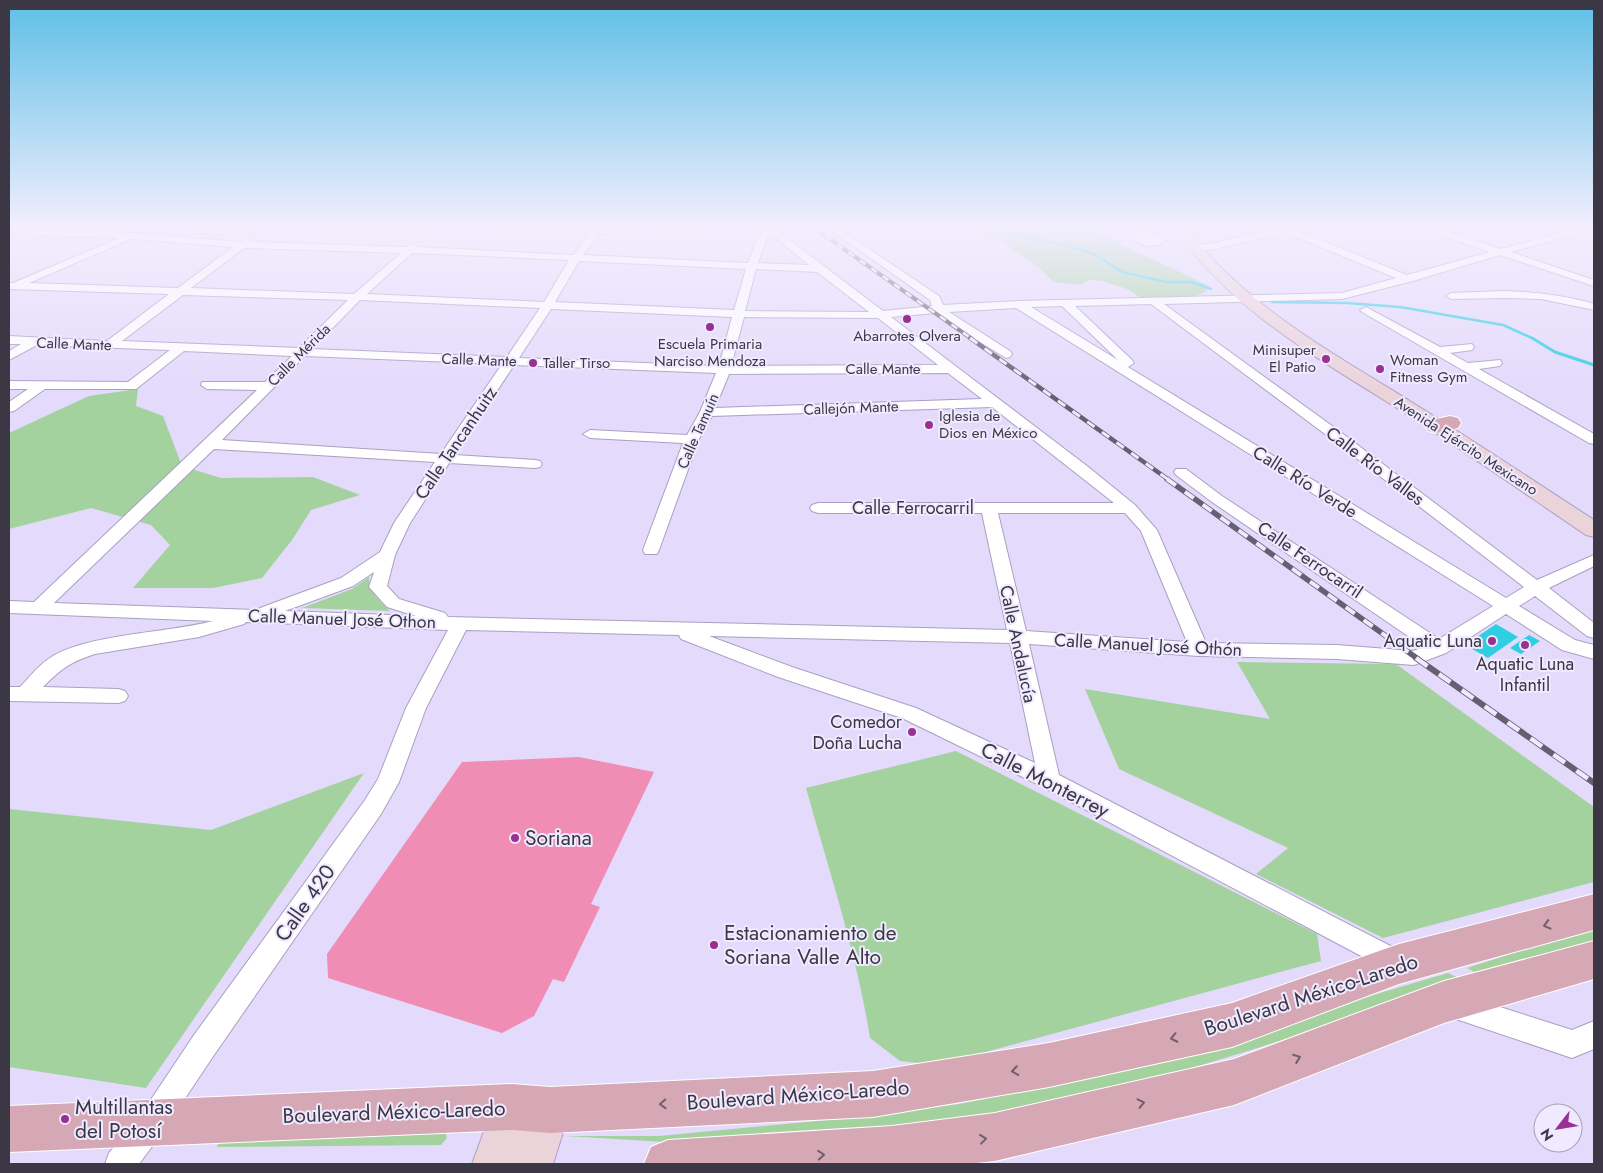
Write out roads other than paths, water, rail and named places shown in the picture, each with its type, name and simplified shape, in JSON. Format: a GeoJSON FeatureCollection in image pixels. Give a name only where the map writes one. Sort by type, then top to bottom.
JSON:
{"type":"FeatureCollection","features":[{"type":"Feature","properties":{"kind":"main road","name":"Avenida Ejército Mexicano"},"geometry":{"type":"LineString","coordinates":[[1233,283],[1326,356],[1443,424],[1594,516]]}},
{"type":"Feature","properties":{"kind":"main road","name":"Avenida Ejército Mexicano"},"geometry":{"type":"LineString","coordinates":[[1238,283],[1251,298]]}},
{"type":"Feature","properties":{"kind":"main road","name":"Avenida Ejército Mexicano"},"geometry":{"type":"LineString","coordinates":[[1443,424],[1594,530]]}},
{"type":"Feature","properties":{"kind":"main road","name":"Boulevard México-Laredo"},"geometry":{"type":"LineString","coordinates":[[9,1129],[873,1094],[1049,1065],[1232,1025],[1399,964],[1594,912]]}},
{"type":"Feature","properties":{"kind":"main road"},"geometry":{"type":"LineString","coordinates":[[668,1164],[892,1150],[995,1137],[1234,1082],[1444,1002],[1594,960]]}},
{"type":"Feature","properties":{"kind":"main road"},"geometry":{"type":"LineString","coordinates":[[492,1164],[531,1108]]}},
{"type":"Feature","properties":{"kind":"main road"},"geometry":{"type":"LineString","coordinates":[[531,1108],[532,1164]]}},
{"type":"Feature","properties":{"kind":"street"},"geometry":{"type":"LineString","coordinates":[[109,345],[192,283]]}},
{"type":"Feature","properties":{"kind":"street","name":"Calle Mérida"},"geometry":{"type":"LineString","coordinates":[[38,608],[210,444],[373,283]]}},
{"type":"Feature","properties":{"kind":"street","name":"Calle Tancanhuitz"},"geometry":{"type":"LineString","coordinates":[[460,624],[393,603],[378,587],[386,555],[402,523],[511,362],[561,283]]}},
{"type":"Feature","properties":{"kind":"street","name":"Calle Tamuín"},"geometry":{"type":"LineString","coordinates":[[651,550],[692,439],[707,412],[724,370],[747,283]]}},
{"type":"Feature","properties":{"kind":"street"},"geometry":{"type":"LineString","coordinates":[[838,283],[1082,469],[1129,508],[1149,530],[1200,649]]}},
{"type":"Feature","properties":{"kind":"street"},"geometry":{"type":"LineString","coordinates":[[913,283],[935,298],[939,309],[1006,354]]}},
{"type":"Feature","properties":{"kind":"street"},"geometry":{"type":"LineString","coordinates":[[10,287],[357,297],[739,314],[880,315],[1020,304],[1342,296],[1394,283]]}},
{"type":"Feature","properties":{"kind":"street"},"geometry":{"type":"LineString","coordinates":[[1451,296],[1506,294],[1550,296],[1573,300],[1594,307]]}},
{"type":"Feature","properties":{"kind":"street","name":"Calle Río Valles"},"geometry":{"type":"LineString","coordinates":[[1155,302],[1334,434],[1594,632]]}},
{"type":"Feature","properties":{"kind":"street","name":"Calle Río Verde"},"geometry":{"type":"LineString","coordinates":[[1020,304],[1155,390],[1569,645],[1594,652]]}},
{"type":"Feature","properties":{"kind":"street"},"geometry":{"type":"LineString","coordinates":[[1066,304],[1155,390]]}},
{"type":"Feature","properties":{"kind":"street"},"geometry":{"type":"LineString","coordinates":[[1366,310],[1594,440]]}},
{"type":"Feature","properties":{"kind":"street","name":"Calle Mante"},"geometry":{"type":"LineString","coordinates":[[9,340],[724,370],[949,369]]}},
{"type":"Feature","properties":{"kind":"street"},"geometry":{"type":"LineString","coordinates":[[9,356],[33,342]]}},
{"type":"Feature","properties":{"kind":"street"},"geometry":{"type":"LineString","coordinates":[[9,386],[131,386],[183,346]]}},
{"type":"Feature","properties":{"kind":"street"},"geometry":{"type":"LineString","coordinates":[[1439,352],[1468,347]]}},
{"type":"Feature","properties":{"kind":"street"},"geometry":{"type":"LineString","coordinates":[[382,371],[394,357]]}},
{"type":"Feature","properties":{"kind":"street"},"geometry":{"type":"LineString","coordinates":[[1466,368],[1496,363]]}},
{"type":"Feature","properties":{"kind":"street"},"geometry":{"type":"LineString","coordinates":[[207,385],[267,386]]}},
{"type":"Feature","properties":{"kind":"street"},"geometry":{"type":"LineString","coordinates":[[9,408],[40,387]]}},
{"type":"Feature","properties":{"kind":"street","name":"Callejón Mante"},"geometry":{"type":"LineString","coordinates":[[707,412],[995,403]]}},
{"type":"Feature","properties":{"kind":"street"},"geometry":{"type":"LineString","coordinates":[[590,434],[692,439]]}},
{"type":"Feature","properties":{"kind":"street"},"geometry":{"type":"LineString","coordinates":[[210,444],[444,460],[535,464]]}},
{"type":"Feature","properties":{"kind":"street","name":"Calle Ferrocarril"},"geometry":{"type":"LineString","coordinates":[[1181,472],[1217,499],[1439,648]]}},
{"type":"Feature","properties":{"kind":"street","name":"Calle Andalucía"},"geometry":{"type":"LineString","coordinates":[[989,507],[1016,637],[1049,780]]}},
{"type":"Feature","properties":{"kind":"street","name":"Calle Ferrocarril"},"geometry":{"type":"LineString","coordinates":[[818,508],[1129,508]]}},
{"type":"Feature","properties":{"kind":"street"},"geometry":{"type":"LineString","coordinates":[[16,694],[54,664],[74,654],[94,648],[199,631],[253,616],[347,582],[386,555]]}},
{"type":"Feature","properties":{"kind":"street","name":"Calle Manuel José Othón"},"geometry":{"type":"LineString","coordinates":[[676,630],[1016,637],[1200,649],[1337,652],[1414,658],[1439,648],[1535,588],[1594,560]]}},
{"type":"Feature","properties":{"kind":"street","name":"Calle Manuel José Othon"},"geometry":{"type":"LineString","coordinates":[[9,607],[676,630]]}},
{"type":"Feature","properties":{"kind":"street","name":"Calle 420"},"geometry":{"type":"LineString","coordinates":[[120,1164],[152,1123],[204,1044],[373,807],[388,782],[416,708],[460,624]]}},
{"type":"Feature","properties":{"kind":"street","name":"Calle Monterrey"},"geometry":{"type":"LineString","coordinates":[[676,630],[785,672],[909,714],[1049,780],[1399,964]]}},
{"type":"Feature","properties":{"kind":"street"},"geometry":{"type":"LineString","coordinates":[[16,694],[118,696]]}},
{"type":"Feature","properties":{"kind":"street"},"geometry":{"type":"LineString","coordinates":[[1444,1002],[1572,1044],[1594,1035]]}},
{"type":"Feature","properties":{"kind":"water","name":"Aquatic Luna"},"geometry":{"type":"Polygon","coordinates":[[[1496,624],[1518,637],[1488,658],[1465,645],[1496,624]]]}},
{"type":"Feature","properties":{"kind":"water","name":"Aquatic Luna Infantil"},"geometry":{"type":"Polygon","coordinates":[[[1529,635],[1540,641],[1521,654],[1510,648],[1529,635]]]}},
{"type":"Feature","properties":{"kind":"waterway"},"geometry":{"type":"LineString","coordinates":[[1193,283],[1211,289]]}},
{"type":"Feature","properties":{"kind":"waterway"},"geometry":{"type":"LineString","coordinates":[[1272,302],[1347,303],[1400,307],[1503,325],[1533,338]]}},
{"type":"Feature","properties":{"kind":"waterway"},"geometry":{"type":"LineString","coordinates":[[1533,338],[1555,352],[1594,365]]}},
{"type":"Feature","properties":{"kind":"railway"},"geometry":{"type":"LineString","coordinates":[[892,283],[972,339]]}},
{"type":"Feature","properties":{"kind":"railway"},"geometry":{"type":"LineString","coordinates":[[970,338],[1169,480]]}},
{"type":"Feature","properties":{"kind":"railway"},"geometry":{"type":"LineString","coordinates":[[1167,479],[1418,659]]}},
{"type":"Feature","properties":{"kind":"railway"},"geometry":{"type":"LineString","coordinates":[[1416,658],[1594,783]]}},
{"type":"Feature","properties":{"kind":"place","name":"Abarrotes Olvera"},"geometry":{"type":"Point","coordinates":[907,319]}},
{"type":"Feature","properties":{"kind":"place","name":"Escuela Primaria Narciso Mendoza"},"geometry":{"type":"Point","coordinates":[710,327]}},
{"type":"Feature","properties":{"kind":"place","name":"Minisuper El Patio"},"geometry":{"type":"Point","coordinates":[1326,359]}},
{"type":"Feature","properties":{"kind":"place","name":"Taller Tirso"},"geometry":{"type":"Point","coordinates":[533,363]}},
{"type":"Feature","properties":{"kind":"place","name":"Woman Fitness Gym"},"geometry":{"type":"Point","coordinates":[1380,369]}},
{"type":"Feature","properties":{"kind":"place","name":"Iglesia de Dios en México"},"geometry":{"type":"Point","coordinates":[929,425]}},
{"type":"Feature","properties":{"kind":"place","name":"Aquatic Luna"},"geometry":{"type":"Point","coordinates":[1492,641]}},
{"type":"Feature","properties":{"kind":"place","name":"Aquatic Luna Infantil"},"geometry":{"type":"Point","coordinates":[1525,645]}},
{"type":"Feature","properties":{"kind":"place","name":"Comedor Doña Lucha"},"geometry":{"type":"Point","coordinates":[912,732]}},
{"type":"Feature","properties":{"kind":"place","name":"Soriana"},"geometry":{"type":"Point","coordinates":[515,838]}},
{"type":"Feature","properties":{"kind":"place","name":"Estacionamiento de Soriana Valle Alto"},"geometry":{"type":"Point","coordinates":[714,945]}},
{"type":"Feature","properties":{"kind":"place","name":"Multillantas del Potosí"},"geometry":{"type":"Point","coordinates":[65,1119]}}]}
